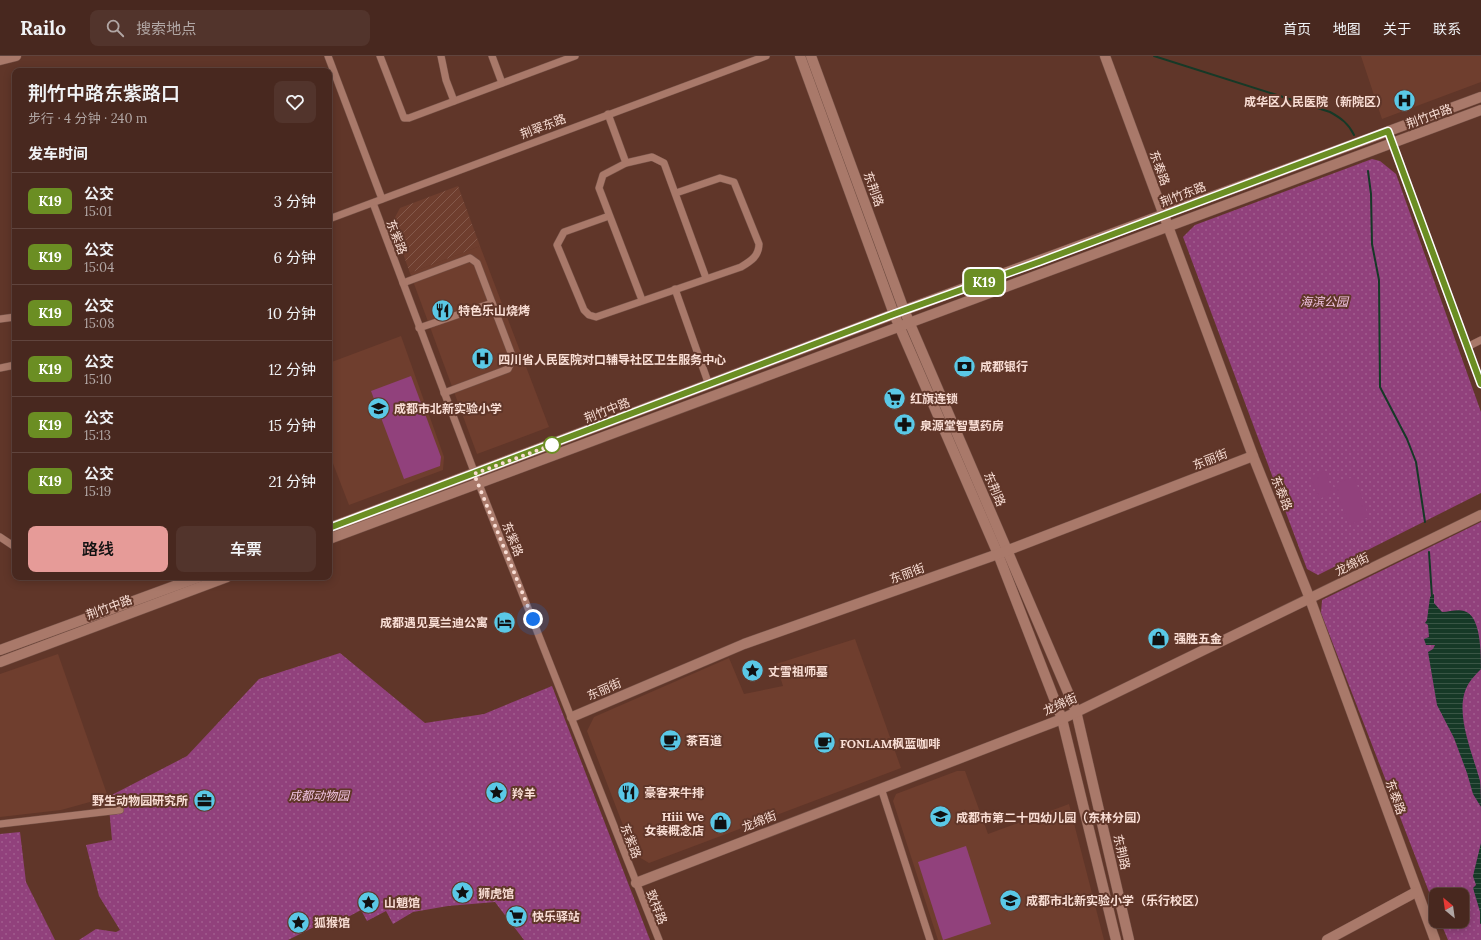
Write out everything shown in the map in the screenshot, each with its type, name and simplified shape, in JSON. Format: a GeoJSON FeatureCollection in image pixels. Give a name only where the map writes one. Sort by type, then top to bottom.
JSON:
{"type":"FeatureCollection","features":[{"type":"Feature","properties":{"kind":"street"},"geometry":{"type":"LineString","coordinates":[[0,60],[16,56]]}},
{"type":"Feature","properties":{"kind":"street"},"geometry":{"type":"LineString","coordinates":[[328,56],[382,199]]}},
{"type":"Feature","properties":{"kind":"street"},"geometry":{"type":"LineString","coordinates":[[380,56],[404,118],[409,118],[575,56]]}},
{"type":"Feature","properties":{"kind":"street"},"geometry":{"type":"LineString","coordinates":[[442,56],[446,80],[454,101]]}},
{"type":"Feature","properties":{"kind":"street"},"geometry":{"type":"LineString","coordinates":[[492,56],[502,83]]}},
{"type":"Feature","properties":{"kind":"street","name":"荆翠东路"},"geometry":{"type":"LineString","coordinates":[[332,218],[766,56]]}},
{"type":"Feature","properties":{"kind":"street","name":"东荆路"},"geometry":{"type":"LineString","coordinates":[[800,56],[899,326],[1076,712],[1129,940]]}},
{"type":"Feature","properties":{"kind":"street","name":"东荆路"},"geometry":{"type":"LineString","coordinates":[[811,56],[904,310],[1002,552],[1062,719],[1116,940]]}},
{"type":"Feature","properties":{"kind":"street","name":"东泰路"},"geometry":{"type":"LineString","coordinates":[[1105,56],[1253,456],[1310,599],[1416,892],[1435,940]]}},
{"type":"Feature","properties":{"kind":"street","name":"荆竹东路"},"geometry":{"type":"LineString","coordinates":[[894,314],[1481,97]]}},
{"type":"Feature","properties":{"kind":"street","name":"荆竹中路"},"geometry":{"type":"LineString","coordinates":[[332,527],[477,478],[899,326],[1481,110]]}},
{"type":"Feature","properties":{"kind":"street"},"geometry":{"type":"LineString","coordinates":[[608,114],[626,163]]}},
{"type":"Feature","properties":{"kind":"street"},"geometry":{"type":"LineString","coordinates":[[1388,131],[1481,384]]}},
{"type":"Feature","properties":{"kind":"street"},"geometry":{"type":"LineString","coordinates":[[642,300],[599,188],[603,174],[626,163],[652,157],[664,163],[706,278]]}},
{"type":"Feature","properties":{"kind":"street"},"geometry":{"type":"LineString","coordinates":[[609,216],[564,232],[557,245],[584,310],[589,315],[596,317],[741,267],[751,261],[759,252],[760,244],[734,182],[720,178],[676,193]]}},
{"type":"Feature","properties":{"kind":"street","name":"东紫路"},"geometry":{"type":"LineString","coordinates":[[373,203],[444,393],[636,883]]}},
{"type":"Feature","properties":{"kind":"street"},"geometry":{"type":"LineString","coordinates":[[403,283],[470,258],[477,263],[513,358],[508,368],[444,393]]}},
{"type":"Feature","properties":{"kind":"street"},"geometry":{"type":"LineString","coordinates":[[675,289],[709,385]]}},
{"type":"Feature","properties":{"kind":"street"},"geometry":{"type":"LineString","coordinates":[[419,328],[492,303]]}},
{"type":"Feature","properties":{"kind":"street","name":"荆竹中路"},"geometry":{"type":"LineString","coordinates":[[332,538],[709,385],[894,314]]}},
{"type":"Feature","properties":{"kind":"street"},"geometry":{"type":"LineString","coordinates":[[0,319],[12,317]]}},
{"type":"Feature","properties":{"kind":"street"},"geometry":{"type":"LineString","coordinates":[[1467,347],[1481,340]]}},
{"type":"Feature","properties":{"kind":"street"},"geometry":{"type":"LineString","coordinates":[[0,368],[12,366]]}},
{"type":"Feature","properties":{"kind":"street","name":"东丽街"},"geometry":{"type":"LineString","coordinates":[[572,717],[744,644],[1002,552],[1253,456]]}},
{"type":"Feature","properties":{"kind":"street","name":"龙绵街"},"geometry":{"type":"LineString","coordinates":[[636,883],[1062,719],[1481,515]]}},
{"type":"Feature","properties":{"kind":"street"},"geometry":{"type":"LineString","coordinates":[[0,537],[12,545]]}},
{"type":"Feature","properties":{"kind":"street","name":"荆竹中路"},"geometry":{"type":"LineString","coordinates":[[0,650],[191,580]]}},
{"type":"Feature","properties":{"kind":"street","name":"荆竹中路"},"geometry":{"type":"LineString","coordinates":[[0,662],[210,580]]}},
{"type":"Feature","properties":{"kind":"street"},"geometry":{"type":"LineString","coordinates":[[881,788],[930,940]]}},
{"type":"Feature","properties":{"kind":"street"},"geometry":{"type":"LineString","coordinates":[[0,824],[120,810]]}},
{"type":"Feature","properties":{"kind":"street","name":"致祥路"},"geometry":{"type":"LineString","coordinates":[[636,883],[659,940]]}},
{"type":"Feature","properties":{"kind":"street"},"geometry":{"type":"LineString","coordinates":[[1327,940],[1416,892]]}},
{"type":"Feature","properties":{"kind":"shaded area","name":"成华区人民医院（新院区）"},"geometry":{"type":"Polygon","coordinates":[[[1361,56],[1481,56],[1481,82],[1382,119],[1361,56]]]}},
{"type":"Feature","properties":{"kind":"shaded area"},"geometry":{"type":"Polygon","coordinates":[[[458,186],[480,246],[410,273],[392,223],[400,208],[458,186]]]}},
{"type":"Feature","properties":{"kind":"shaded area"},"geometry":{"type":"Polygon","coordinates":[[[480,246],[549,427],[477,454],[410,273],[480,246]]]}},
{"type":"Feature","properties":{"kind":"shaded area","name":"成都市北新实验小学"},"geometry":{"type":"Polygon","coordinates":[[[401,336],[444,457],[443,470],[349,505],[332,461],[332,362],[401,336]]]}},
{"type":"Feature","properties":{"kind":"shaded area"},"geometry":{"type":"Polygon","coordinates":[[[1434,594],[1434,603],[1442,612],[1461,610],[1470,614],[1477,627],[1479,636],[1481,669],[1473,677],[1464,694],[1463,718],[1469,745],[1480,781],[1481,807],[1473,794],[1454,738],[1437,705],[1428,652],[1433,649],[1435,645],[1426,645],[1424,639],[1429,637],[1428,625],[1425,623],[1427,620],[1430,597],[1434,594]]]}},
{"type":"Feature","properties":{"kind":"shaded area"},"geometry":{"type":"Polygon","coordinates":[[[855,639],[901,768],[649,863],[634,854],[587,731],[594,717],[729,658],[744,694],[783,686],[776,664],[855,639]]]}},
{"type":"Feature","properties":{"kind":"shaded area"},"geometry":{"type":"Polygon","coordinates":[[[58,654],[108,797],[61,810],[0,817],[0,674],[58,654]]]}},
{"type":"Feature","properties":{"kind":"shaded area","name":"成都市北新实验小学（乐行校区）"},"geometry":{"type":"Polygon","coordinates":[[[957,771],[965,771],[988,834],[1069,804],[1104,940],[938,940],[893,801],[896,794],[957,771]]]}},
{"type":"Feature","properties":{"kind":"shaded area"},"geometry":{"type":"Polygon","coordinates":[[[1481,843],[1481,915],[1473,888],[1476,885],[1473,876],[1481,843]]]}},
{"type":"Feature","properties":{"kind":"green space","name":"海滨公园"},"geometry":{"type":"Polygon","coordinates":[[[1372,159],[1380,161],[1396,174],[1481,412],[1481,493],[1318,575],[1307,569],[1183,237],[1195,225],[1372,159]]]}},
{"type":"Feature","properties":{"kind":"green space"},"geometry":{"type":"Polygon","coordinates":[[[411,376],[441,457],[440,466],[404,479],[371,391],[411,376]]]}},
{"type":"Feature","properties":{"kind":"green space"},"geometry":{"type":"Polygon","coordinates":[[[1325,471],[1333,493],[1319,499],[1310,476],[1325,471]]]}},
{"type":"Feature","properties":{"kind":"green space"},"geometry":{"type":"Polygon","coordinates":[[[1354,477],[1369,517],[1349,525],[1334,484],[1354,477]]]}},
{"type":"Feature","properties":{"kind":"green space"},"geometry":{"type":"Polygon","coordinates":[[[1481,522],[1481,940],[1448,940],[1443,928],[1469,928],[1469,888],[1429,888],[1429,892],[1321,613],[1322,600],[1481,522]]]}},
{"type":"Feature","properties":{"kind":"green space","name":"成都动物园"},"geometry":{"type":"Polygon","coordinates":[[[340,653],[425,723],[484,714],[552,686],[650,940],[524,940],[495,902],[448,906],[413,912],[393,924],[386,911],[367,921],[361,910],[333,925],[328,920],[288,940],[79,940],[96,929],[116,932],[120,930],[99,896],[86,845],[112,840],[108,797],[187,756],[259,679],[340,653]]]}},
{"type":"Feature","properties":{"kind":"green space"},"geometry":{"type":"Polygon","coordinates":[[[20,832],[26,882],[55,940],[0,940],[0,834],[20,832]]]}},
{"type":"Feature","properties":{"kind":"green space"},"geometry":{"type":"Polygon","coordinates":[[[966,846],[991,924],[943,940],[918,862],[966,846]]]}},
{"type":"Feature","properties":{"kind":"waterway"},"geometry":{"type":"LineString","coordinates":[[1154,56],[1330,112],[1344,122],[1354,135]]}},
{"type":"Feature","properties":{"kind":"waterway"},"geometry":{"type":"LineString","coordinates":[[1368,171],[1371,194],[1372,244],[1379,280],[1380,387],[1407,439],[1416,462],[1425,522]]}},
{"type":"Feature","properties":{"kind":"waterway"},"geometry":{"type":"LineString","coordinates":[[1429,552],[1432,597]]}},
{"type":"Feature","properties":{"kind":"waterway"},"geometry":{"type":"LineString","coordinates":[[1481,913],[1481,923]]}},
{"type":"Feature","properties":{"kind":"bus line","name":"K19"},"geometry":{"type":"LineString","coordinates":[[332,527],[894,314],[1039,262],[1388,131],[1481,384]]}},
{"type":"Feature","properties":{"kind":"place","name":"成华区人民医院（新院区）"},"geometry":{"type":"Point","coordinates":[1404,101]}},
{"type":"Feature","properties":{"kind":"place","name":"特色乐山烧烤"},"geometry":{"type":"Point","coordinates":[443,310]}},
{"type":"Feature","properties":{"kind":"place","name":"四川省人民医院对口辅导社区卫生服务中心"},"geometry":{"type":"Point","coordinates":[482,359]}},
{"type":"Feature","properties":{"kind":"place","name":"成都银行"},"geometry":{"type":"Point","coordinates":[965,366]}},
{"type":"Feature","properties":{"kind":"place","name":"红旗连锁"},"geometry":{"type":"Point","coordinates":[894,398]}},
{"type":"Feature","properties":{"kind":"place","name":"成都市北新实验小学"},"geometry":{"type":"Point","coordinates":[378,408]}},
{"type":"Feature","properties":{"kind":"place","name":"泉源堂智慧药房"},"geometry":{"type":"Point","coordinates":[904,425]}},
{"type":"Feature","properties":{"kind":"place","name":"成都遇见莫兰迪公寓"},"geometry":{"type":"Point","coordinates":[504,622]}},
{"type":"Feature","properties":{"kind":"place","name":"强胜五金"},"geometry":{"type":"Point","coordinates":[1159,638]}},
{"type":"Feature","properties":{"kind":"place","name":"丈雪祖师墓"},"geometry":{"type":"Point","coordinates":[753,671]}},
{"type":"Feature","properties":{"kind":"place","name":"茶百道"},"geometry":{"type":"Point","coordinates":[670,740]}},
{"type":"Feature","properties":{"kind":"place","name":"FONLAM枫蓝咖啡"},"geometry":{"type":"Point","coordinates":[825,743]}},
{"type":"Feature","properties":{"kind":"place","name":"豪客来牛排"},"geometry":{"type":"Point","coordinates":[629,792]}},
{"type":"Feature","properties":{"kind":"place","name":"羚羊"},"geometry":{"type":"Point","coordinates":[497,793]}},
{"type":"Feature","properties":{"kind":"place","name":"野生动物园研究所"},"geometry":{"type":"Point","coordinates":[204,800]}},
{"type":"Feature","properties":{"kind":"place","name":"成都市第二十四幼儿园（东林分园）"},"geometry":{"type":"Point","coordinates":[940,817]}},
{"type":"Feature","properties":{"kind":"place","name":"Hiii We 女装概念店"},"geometry":{"type":"Point","coordinates":[720,823]}},
{"type":"Feature","properties":{"kind":"place","name":"狮虎馆"},"geometry":{"type":"Point","coordinates":[462,893]}},
{"type":"Feature","properties":{"kind":"place","name":"成都市北新实验小学（乐行校区）"},"geometry":{"type":"Point","coordinates":[1010,900]}},
{"type":"Feature","properties":{"kind":"place","name":"山魈馆"},"geometry":{"type":"Point","coordinates":[369,902]}},
{"type":"Feature","properties":{"kind":"place","name":"快乐驿站"},"geometry":{"type":"Point","coordinates":[516,916]}},
{"type":"Feature","properties":{"kind":"place","name":"狐猴馆"},"geometry":{"type":"Point","coordinates":[299,922]}},
{"type":"Feature","properties":{"kind":"route"},"geometry":{"type":"LineString","coordinates":[[533,619],[474,474],[552,445]]}}]}
